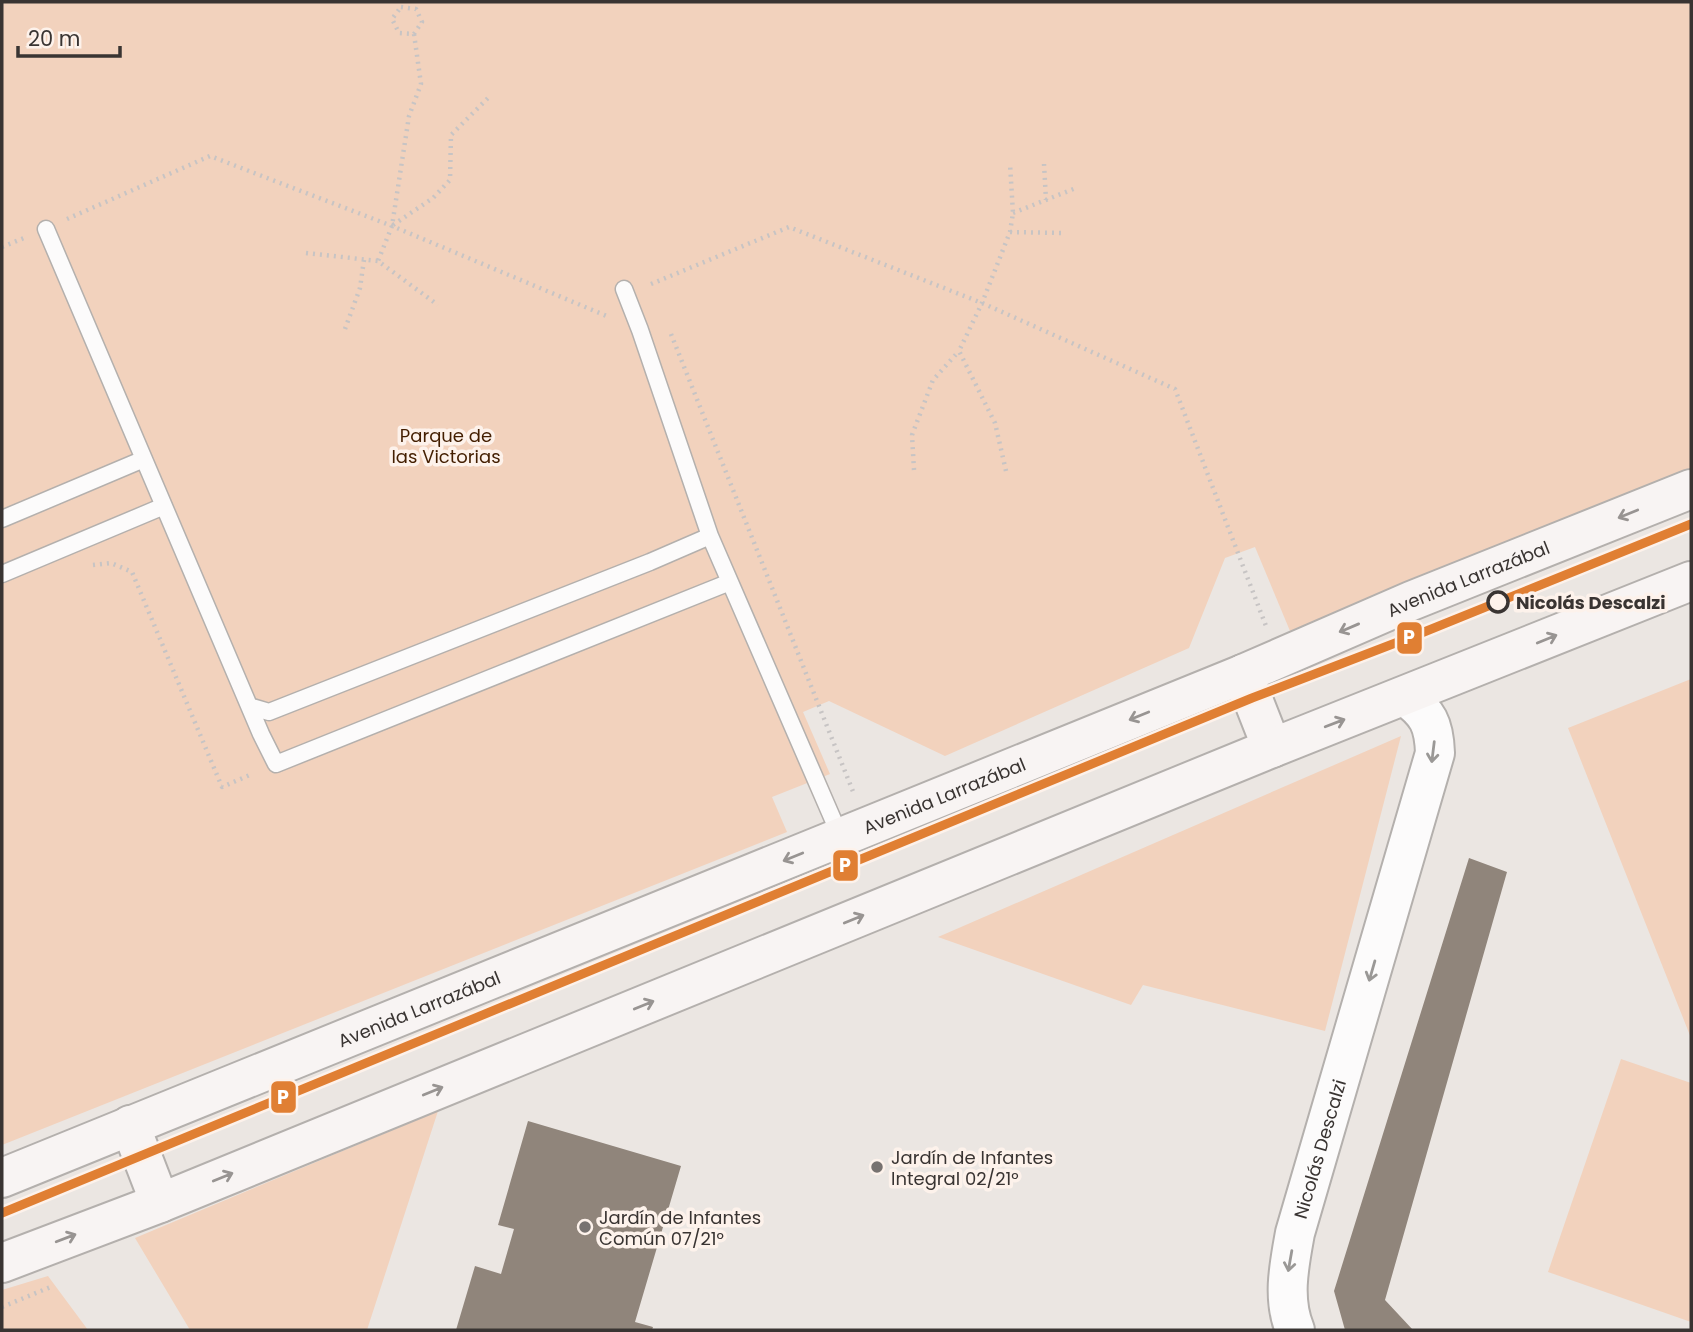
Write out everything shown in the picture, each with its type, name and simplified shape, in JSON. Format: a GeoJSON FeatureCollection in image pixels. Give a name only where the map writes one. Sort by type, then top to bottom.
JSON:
{"type":"FeatureCollection","features":[{"type":"Feature","properties":{"kind":"main road","name":"Avenida Larrazábal"},"geometry":{"type":"LineString","coordinates":[[2,1178],[834,824],[1243,674],[1411,601],[1691,489]]}},
{"type":"Feature","properties":{"kind":"main road"},"geometry":{"type":"LineString","coordinates":[[2,1262],[160,1203],[1272,748],[1691,580]]}},
{"type":"Feature","properties":{"kind":"main road"},"geometry":{"type":"LineString","coordinates":[[1243,674],[1272,748]]}},
{"type":"Feature","properties":{"kind":"main road"},"geometry":{"type":"LineString","coordinates":[[130,1125],[160,1203]]}},
{"type":"Feature","properties":{"kind":"street","name":"Nicolás Descalzi"},"geometry":{"type":"LineString","coordinates":[[1295,1330],[1289,1316],[1287,1276],[1295,1233],[1435,753],[1434,732],[1427,716],[1417,704],[1405,696]]}},
{"type":"Feature","properties":{"kind":"lane"},"geometry":{"type":"LineString","coordinates":[[46,229],[276,764],[730,582]]}},
{"type":"Feature","properties":{"kind":"lane"},"geometry":{"type":"LineString","coordinates":[[624,289],[710,536],[834,824]]}},
{"type":"Feature","properties":{"kind":"lane"},"geometry":{"type":"LineString","coordinates":[[2,519],[144,458]]}},
{"type":"Feature","properties":{"kind":"lane"},"geometry":{"type":"LineString","coordinates":[[2,574],[164,506]]}},
{"type":"Feature","properties":{"kind":"lane"},"geometry":{"type":"LineString","coordinates":[[249,706],[269,712],[710,536]]}},
{"type":"Feature","properties":{"kind":"path"},"geometry":{"type":"LineString","coordinates":[[378,261],[392,226],[409,116],[421,84],[414,34],[422,22],[416,9],[401,7],[393,19],[399,33],[414,34]]}},
{"type":"Feature","properties":{"kind":"path"},"geometry":{"type":"LineString","coordinates":[[392,226],[433,198],[450,180],[451,135],[489,97]]}},
{"type":"Feature","properties":{"kind":"path"},"geometry":{"type":"LineString","coordinates":[[46,229],[210,156],[392,226],[640,330]]}},
{"type":"Feature","properties":{"kind":"path"},"geometry":{"type":"LineString","coordinates":[[914,470],[912,435],[933,380],[959,351],[982,303],[1010,232],[1013,213],[1010,164]]}},
{"type":"Feature","properties":{"kind":"path"},"geometry":{"type":"LineString","coordinates":[[1044,164],[1046,200]]}},
{"type":"Feature","properties":{"kind":"path"},"geometry":{"type":"LineString","coordinates":[[1013,213],[1076,188]]}},
{"type":"Feature","properties":{"kind":"path"},"geometry":{"type":"LineString","coordinates":[[651,284],[789,227],[982,303],[1174,389],[1266,626]]}},
{"type":"Feature","properties":{"kind":"path"},"geometry":{"type":"LineString","coordinates":[[1010,232],[1063,233]]}},
{"type":"Feature","properties":{"kind":"path"},"geometry":{"type":"LineString","coordinates":[[306,253],[378,261],[438,305]]}},
{"type":"Feature","properties":{"kind":"path"},"geometry":{"type":"LineString","coordinates":[[345,329],[360,288],[364,260]]}},
{"type":"Feature","properties":{"kind":"path"},"geometry":{"type":"LineString","coordinates":[[624,289],[648,276],[656,296]]}},
{"type":"Feature","properties":{"kind":"path"},"geometry":{"type":"LineString","coordinates":[[666,322],[856,799],[834,824]]}},
{"type":"Feature","properties":{"kind":"path"},"geometry":{"type":"LineString","coordinates":[[959,351],[995,423],[1006,471]]}},
{"type":"Feature","properties":{"kind":"path"},"geometry":{"type":"LineString","coordinates":[[91,565],[111,563],[132,572],[222,787],[276,764]]}},
{"type":"Feature","properties":{"kind":"green space","name":"Parque de las Victorias"},"geometry":{"type":"Polygon","coordinates":[[[2,2],[1691,2],[1691,469],[1290,631],[1255,547],[1225,558],[1189,648],[945,756],[829,701],[803,712],[830,774],[772,797],[787,832],[2,1145],[2,2]]]}},
{"type":"Feature","properties":{"kind":"green space"},"geometry":{"type":"Polygon","coordinates":[[[1691,679],[1691,1038],[1568,728],[1691,679]]]}},
{"type":"Feature","properties":{"kind":"green space"},"geometry":{"type":"Polygon","coordinates":[[[1401,736],[1325,1031],[1143,985],[1131,1005],[938,937],[1401,736]]]}},
{"type":"Feature","properties":{"kind":"green space"},"geometry":{"type":"Polygon","coordinates":[[[1621,1059],[1691,1083],[1691,1322],[1548,1272],[1621,1059]]]}},
{"type":"Feature","properties":{"kind":"green space"},"geometry":{"type":"Polygon","coordinates":[[[438,1111],[367,1330],[190,1330],[135,1238],[438,1111]]]}},
{"type":"Feature","properties":{"kind":"green space"},"geometry":{"type":"Polygon","coordinates":[[[48,1276],[88,1330],[2,1330],[2,1290],[48,1276]]]}},
{"type":"Feature","properties":{"kind":"building"},"geometry":{"type":"Polygon","coordinates":[[[1469,858],[1507,872],[1385,1300],[1413,1330],[1345,1330],[1334,1291],[1469,858]]]}},
{"type":"Feature","properties":{"kind":"building","name":"Jardín de Infantes Común 07/21°"},"geometry":{"type":"Polygon","coordinates":[[[528,1121],[681,1166],[635,1322],[653,1327],[652,1330],[456,1330],[475,1266],[501,1274],[514,1229],[498,1225],[528,1121]]]}},
{"type":"Feature","properties":{"kind":"transit line","name":"P"},"geometry":{"type":"LineString","coordinates":[[2,1213],[1252,698],[1691,524]]}},
{"type":"Feature","properties":{"kind":"place","name":"Nicolás Descalzi"},"geometry":{"type":"Point","coordinates":[1498,602]}},
{"type":"Feature","properties":{"kind":"place","name":"Jardín de Infantes Integral 02/21°"},"geometry":{"type":"Point","coordinates":[877,1167]}},
{"type":"Feature","properties":{"kind":"place","name":"Jardín de Infantes Común 07/21°"},"geometry":{"type":"Point","coordinates":[585,1227]}}]}
